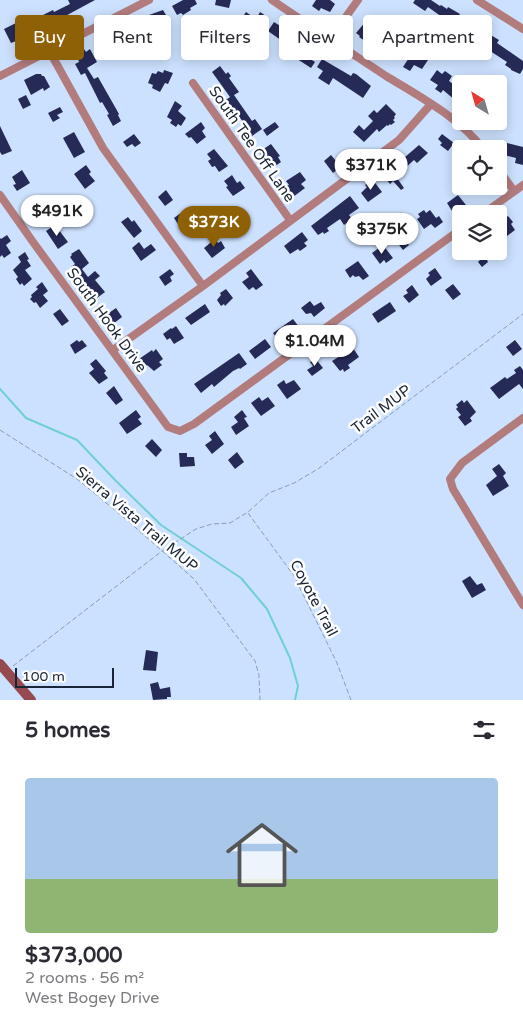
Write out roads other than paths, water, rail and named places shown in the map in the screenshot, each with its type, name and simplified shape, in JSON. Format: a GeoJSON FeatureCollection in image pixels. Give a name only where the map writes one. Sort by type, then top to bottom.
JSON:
{"type":"FeatureCollection","features":[{"type":"Feature","properties":{"kind":"street"},"geometry":{"type":"LineString","coordinates":[[84,34],[148,0]]}},
{"type":"Feature","properties":{"kind":"street"},"geometry":{"type":"LineString","coordinates":[[272,0],[294,15]]}},
{"type":"Feature","properties":{"kind":"street"},"geometry":{"type":"LineString","coordinates":[[347,15],[358,0]]}},
{"type":"Feature","properties":{"kind":"street"},"geometry":{"type":"LineString","coordinates":[[477,0],[523,29]]}},
{"type":"Feature","properties":{"kind":"street"},"geometry":{"type":"LineString","coordinates":[[353,54],[432,104],[473,135],[477,140]]}},
{"type":"Feature","properties":{"kind":"street"},"geometry":{"type":"LineString","coordinates":[[0,76],[33,60]]}},
{"type":"Feature","properties":{"kind":"street"},"geometry":{"type":"LineString","coordinates":[[54,60],[103,148],[203,286]]}},
{"type":"Feature","properties":{"kind":"street","name":"South Tee Off Lane"},"geometry":{"type":"LineString","coordinates":[[193,83],[290,220]]}},
{"type":"Feature","properties":{"kind":"street"},"geometry":{"type":"LineString","coordinates":[[113,350],[203,286],[399,140],[432,104]]}},
{"type":"Feature","properties":{"kind":"street"},"geometry":{"type":"LineString","coordinates":[[507,181],[514,191]]}},
{"type":"Feature","properties":{"kind":"street"},"geometry":{"type":"LineString","coordinates":[[495,205],[523,185]]}},
{"type":"Feature","properties":{"kind":"street","name":"South Hook Drive"},"geometry":{"type":"LineString","coordinates":[[0,195],[168,427],[180,431],[194,424],[452,237]]}},
{"type":"Feature","properties":{"kind":"street"},"geometry":{"type":"LineString","coordinates":[[522,603],[453,489],[450,479],[462,464],[523,418]]}},
{"type":"Feature","properties":{"kind":"street"},"geometry":{"type":"LineString","coordinates":[[4,667],[31,700]]}},
{"type":"Feature","properties":{"kind":"waterway"},"geometry":{"type":"LineString","coordinates":[[0,389],[26,418],[77,440],[161,525],[241,578],[267,609],[290,658],[298,686],[295,700]]}}]}
